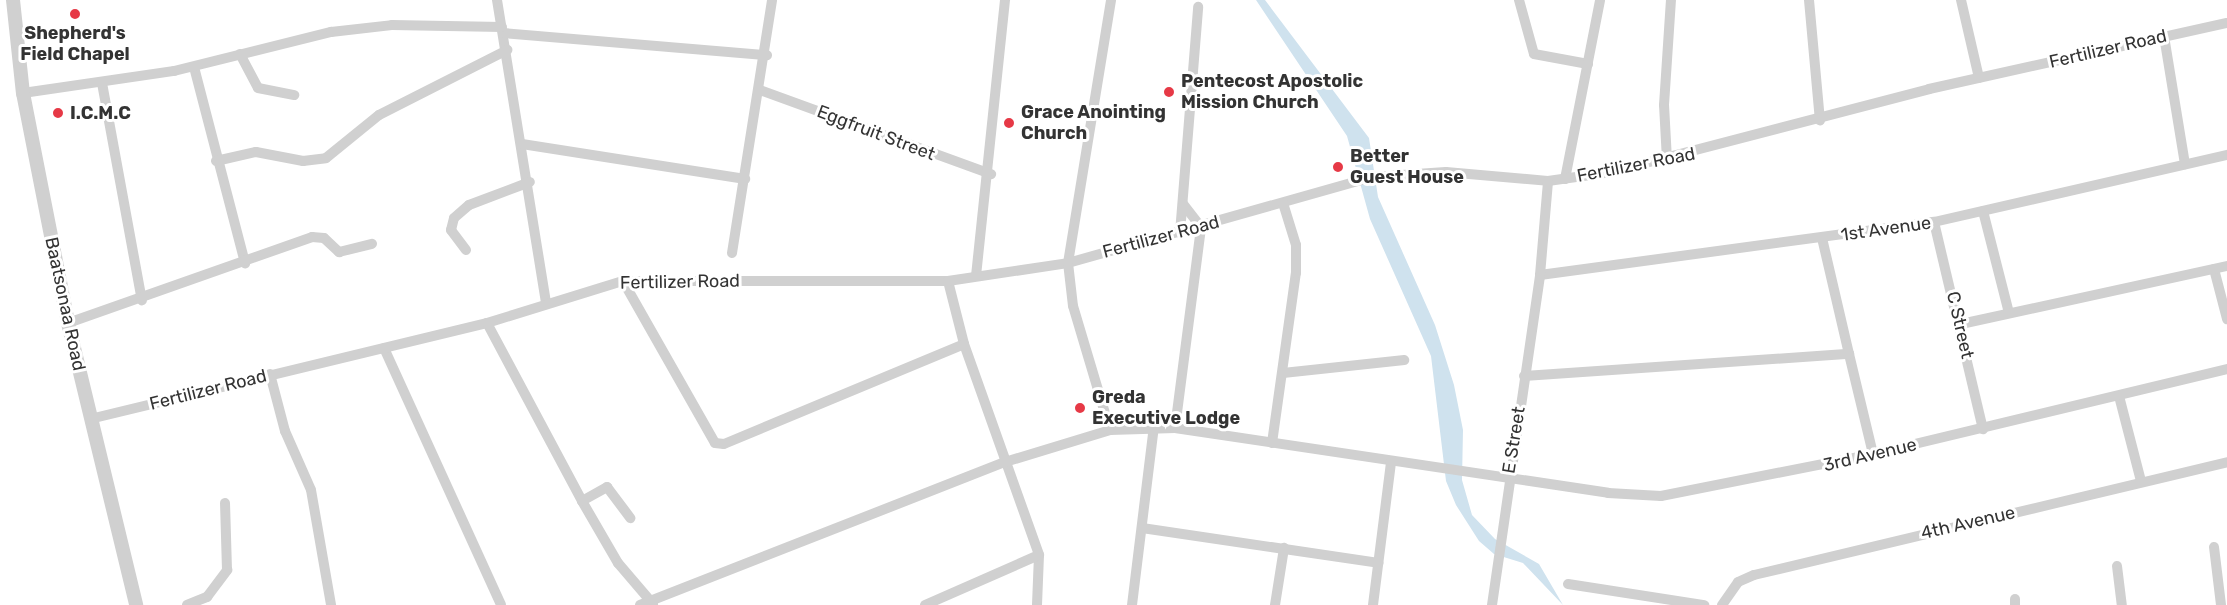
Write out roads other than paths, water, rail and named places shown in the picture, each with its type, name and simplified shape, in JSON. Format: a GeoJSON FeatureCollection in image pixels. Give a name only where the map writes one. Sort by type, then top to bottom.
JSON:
{"type":"FeatureCollection","features":[{"type":"Feature","properties":{"kind":"street","name":"Baatsonaa Road"},"geometry":{"type":"LineString","coordinates":[[13,0],[23,93],[68,323],[136,605]]}},
{"type":"Feature","properties":{"kind":"street"},"geometry":{"type":"LineString","coordinates":[[497,0],[530,182],[546,302]]}},
{"type":"Feature","properties":{"kind":"street"},"geometry":{"type":"LineString","coordinates":[[732,254],[767,55],[772,0]]}},
{"type":"Feature","properties":{"kind":"street"},"geometry":{"type":"LineString","coordinates":[[976,276],[991,174],[1005,0]]}},
{"type":"Feature","properties":{"kind":"street"},"geometry":{"type":"LineString","coordinates":[[1110,430],[1073,306],[1068,263],[1111,0]]}},
{"type":"Feature","properties":{"kind":"street"},"geometry":{"type":"LineString","coordinates":[[1518,0],[1534,54],[1588,64]]}},
{"type":"Feature","properties":{"kind":"street"},"geometry":{"type":"LineString","coordinates":[[1565,179],[1600,0]]}},
{"type":"Feature","properties":{"kind":"street"},"geometry":{"type":"LineString","coordinates":[[1667,160],[1664,105],[1671,0]]}},
{"type":"Feature","properties":{"kind":"street"},"geometry":{"type":"LineString","coordinates":[[1809,0],[1820,121]]}},
{"type":"Feature","properties":{"kind":"street"},"geometry":{"type":"LineString","coordinates":[[1960,0],[1979,78]]}},
{"type":"Feature","properties":{"kind":"street"},"geometry":{"type":"LineString","coordinates":[[1180,233],[1198,7]]}},
{"type":"Feature","properties":{"kind":"street","name":"Fertilizer Road"},"geometry":{"type":"LineString","coordinates":[[90,419],[487,323],[546,302],[623,281],[948,281],[1068,263],[1371,177],[1446,172],[1548,181],[1565,179],[1667,160],[1979,78],[2227,23]]}},
{"type":"Feature","properties":{"kind":"street"},"geometry":{"type":"LineString","coordinates":[[23,93],[102,83],[194,67],[331,32],[392,25],[502,30],[767,55]]}},
{"type":"Feature","properties":{"kind":"street"},"geometry":{"type":"LineString","coordinates":[[2164,36],[2185,164]]}},
{"type":"Feature","properties":{"kind":"street"},"geometry":{"type":"LineString","coordinates":[[216,161],[256,152],[303,161],[326,158],[379,115],[507,50]]}},
{"type":"Feature","properties":{"kind":"street"},"geometry":{"type":"LineString","coordinates":[[240,54],[258,88],[294,95]]}},
{"type":"Feature","properties":{"kind":"street"},"geometry":{"type":"LineString","coordinates":[[194,67],[216,161],[245,263]]}},
{"type":"Feature","properties":{"kind":"street"},"geometry":{"type":"LineString","coordinates":[[102,83],[142,300]]}},
{"type":"Feature","properties":{"kind":"street","name":"Eggfruit Street"},"geometry":{"type":"LineString","coordinates":[[760,90],[991,174]]}},
{"type":"Feature","properties":{"kind":"street"},"geometry":{"type":"LineString","coordinates":[[522,144],[745,179]]}},
{"type":"Feature","properties":{"kind":"street","name":"1st Avenue"},"geometry":{"type":"LineString","coordinates":[[1540,275],[1934,222],[2227,155]]}},
{"type":"Feature","properties":{"kind":"street","name":"E Street"},"geometry":{"type":"LineString","coordinates":[[1492,605],[1508,478],[1540,275],[1548,181]]}},
{"type":"Feature","properties":{"kind":"street"},"geometry":{"type":"LineString","coordinates":[[466,250],[451,230],[454,218],[469,205],[530,182]]}},
{"type":"Feature","properties":{"kind":"street"},"geometry":{"type":"LineString","coordinates":[[1272,443],[1296,245],[1283,203]]}},
{"type":"Feature","properties":{"kind":"street"},"geometry":{"type":"LineString","coordinates":[[1174,428],[1201,227],[1183,204]]}},
{"type":"Feature","properties":{"kind":"street"},"geometry":{"type":"LineString","coordinates":[[1983,211],[2009,313]]}},
{"type":"Feature","properties":{"kind":"street","name":"C Street"},"geometry":{"type":"LineString","coordinates":[[1934,222],[1961,324],[1983,429]]}},
{"type":"Feature","properties":{"kind":"street"},"geometry":{"type":"LineString","coordinates":[[68,323],[142,300],[319,236],[339,252],[372,244]]}},
{"type":"Feature","properties":{"kind":"street"},"geometry":{"type":"LineString","coordinates":[[1822,238],[1873,454]]}},
{"type":"Feature","properties":{"kind":"street"},"geometry":{"type":"LineString","coordinates":[[1961,324],[2227,266]]}},
{"type":"Feature","properties":{"kind":"street"},"geometry":{"type":"LineString","coordinates":[[2214,269],[2227,319]]}},
{"type":"Feature","properties":{"kind":"street"},"geometry":{"type":"LineString","coordinates":[[623,281],[715,443],[724,444],[964,344]]}},
{"type":"Feature","properties":{"kind":"street"},"geometry":{"type":"LineString","coordinates":[[948,281],[964,344],[1039,555],[1037,605]]}},
{"type":"Feature","properties":{"kind":"street"},"geometry":{"type":"LineString","coordinates":[[487,323],[582,501],[618,563],[648,603]]}},
{"type":"Feature","properties":{"kind":"street"},"geometry":{"type":"LineString","coordinates":[[384,348],[501,605]]}},
{"type":"Feature","properties":{"kind":"street"},"geometry":{"type":"LineString","coordinates":[[1524,376],[1848,354]]}},
{"type":"Feature","properties":{"kind":"street"},"geometry":{"type":"LineString","coordinates":[[1282,373],[1404,360]]}},
{"type":"Feature","properties":{"kind":"street","name":"3rd Avenue"},"geometry":{"type":"LineString","coordinates":[[648,603],[1005,462],[1110,430],[1154,426],[1174,428],[1391,462],[1661,496],[1873,454],[2227,369]]}},
{"type":"Feature","properties":{"kind":"street"},"geometry":{"type":"LineString","coordinates":[[270,374],[285,431],[311,490],[331,605]]}},
{"type":"Feature","properties":{"kind":"street"},"geometry":{"type":"LineString","coordinates":[[2119,396],[2141,481]]}},
{"type":"Feature","properties":{"kind":"street"},"geometry":{"type":"LineString","coordinates":[[1132,605],[1154,426]]}},
{"type":"Feature","properties":{"kind":"street"},"geometry":{"type":"LineString","coordinates":[[1373,605],[1391,462]]}},
{"type":"Feature","properties":{"kind":"street","name":"4th Avenue"},"geometry":{"type":"LineString","coordinates":[[1722,605],[1738,582],[1754,575],[2227,462]]}},
{"type":"Feature","properties":{"kind":"street"},"geometry":{"type":"LineString","coordinates":[[582,501],[607,487],[630,518]]}},
{"type":"Feature","properties":{"kind":"street"},"geometry":{"type":"LineString","coordinates":[[187,605],[207,597],[227,570],[225,503]]}},
{"type":"Feature","properties":{"kind":"street"},"geometry":{"type":"LineString","coordinates":[[1142,528],[1378,563]]}},
{"type":"Feature","properties":{"kind":"street"},"geometry":{"type":"LineString","coordinates":[[2214,547],[2222,605]]}},
{"type":"Feature","properties":{"kind":"street"},"geometry":{"type":"LineString","coordinates":[[1275,605],[1284,548]]}},
{"type":"Feature","properties":{"kind":"street"},"geometry":{"type":"LineString","coordinates":[[925,605],[1039,555]]}},
{"type":"Feature","properties":{"kind":"street"},"geometry":{"type":"LineString","coordinates":[[2117,566],[2122,605]]}},
{"type":"Feature","properties":{"kind":"street"},"geometry":{"type":"LineString","coordinates":[[1568,584],[1704,605]]}},
{"type":"Feature","properties":{"kind":"water"},"geometry":{"type":"Polygon","coordinates":[[[1256,0],[1265,0],[1369,138],[1378,197],[1435,325],[1454,385],[1463,430],[1462,480],[1472,515],[1495,539],[1539,564],[1563,605],[1523,563],[1494,554],[1479,541],[1456,505],[1446,481],[1431,356],[1370,219],[1347,136],[1256,0]]]}},
{"type":"Feature","properties":{"kind":"place","name":"Shepherd's Field Chapel"},"geometry":{"type":"Point","coordinates":[75,14]}},
{"type":"Feature","properties":{"kind":"place","name":"Pentecost Apostolic Mission Church"},"geometry":{"type":"Point","coordinates":[1169,92]}},
{"type":"Feature","properties":{"kind":"place","name":"I.C.M.C"},"geometry":{"type":"Point","coordinates":[58,113]}},
{"type":"Feature","properties":{"kind":"place","name":"Grace Anointing Church"},"geometry":{"type":"Point","coordinates":[1009,123]}},
{"type":"Feature","properties":{"kind":"place","name":"Better Guest House"},"geometry":{"type":"Point","coordinates":[1338,167]}},
{"type":"Feature","properties":{"kind":"place","name":"Greda Executive Lodge"},"geometry":{"type":"Point","coordinates":[1080,408]}}]}
